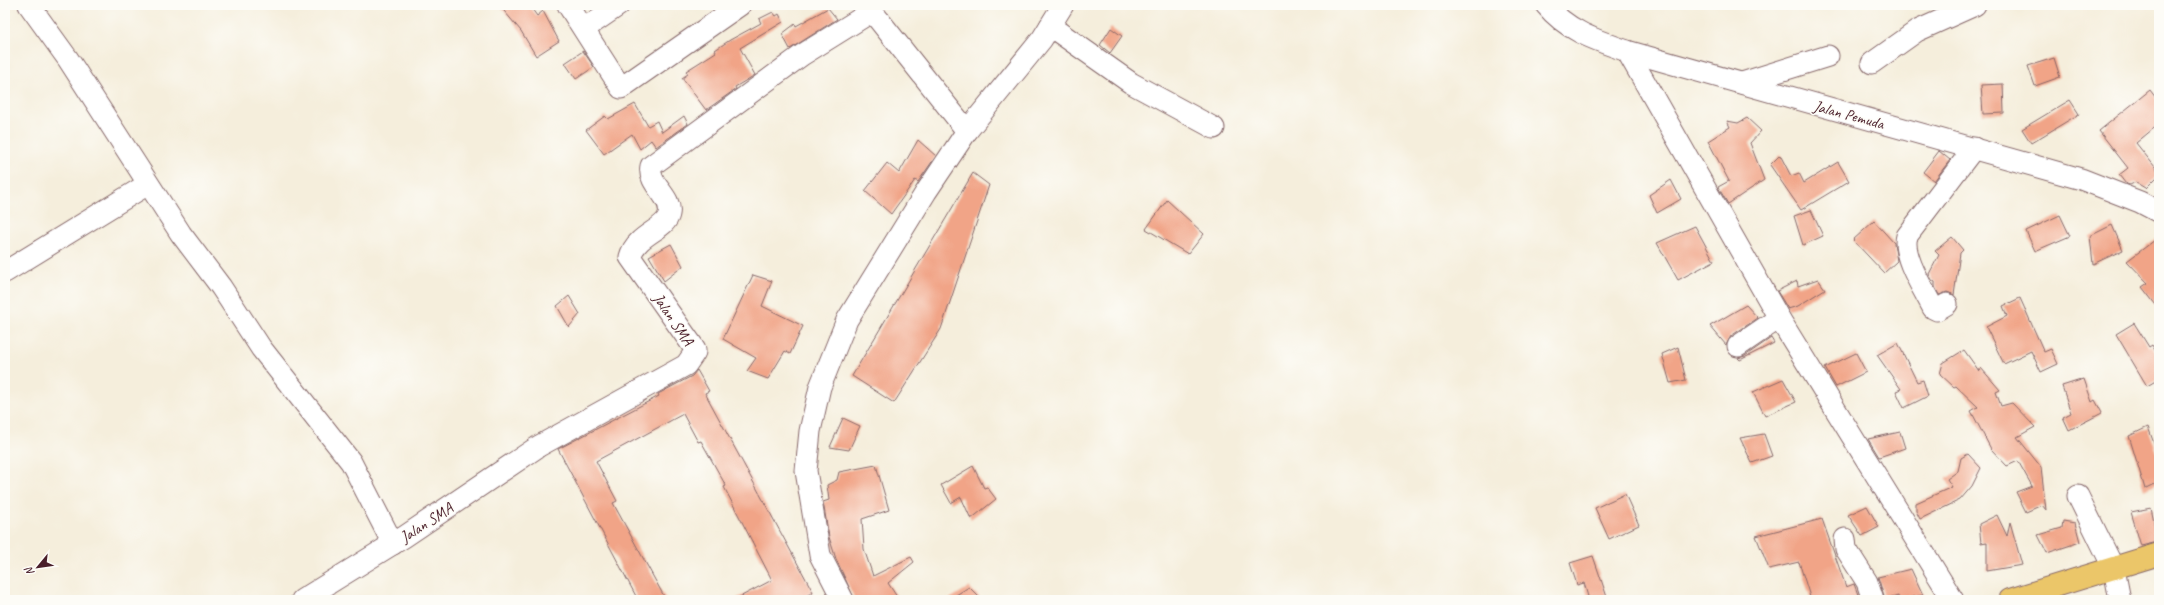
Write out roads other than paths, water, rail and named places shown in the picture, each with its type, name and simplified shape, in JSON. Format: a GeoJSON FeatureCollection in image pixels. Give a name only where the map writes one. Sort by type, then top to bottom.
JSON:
{"type":"FeatureCollection","features":[{"type":"Feature","properties":{"kind":"highway"},"geometry":{"type":"LineString","coordinates":[[2010,600],[2159,554]]}},
{"type":"Feature","properties":{"kind":"street"},"geometry":{"type":"LineString","coordinates":[[29,5],[68,59],[181,234],[221,288],[260,348],[351,462],[393,544]]}},
{"type":"Feature","properties":{"kind":"street"},"geometry":{"type":"LineString","coordinates":[[568,5],[620,88],[740,5]]}},
{"type":"Feature","properties":{"kind":"street"},"geometry":{"type":"LineString","coordinates":[[584,29],[619,5]]}},
{"type":"Feature","properties":{"kind":"street"},"geometry":{"type":"LineString","coordinates":[[843,600],[820,555],[806,472],[810,431],[820,387],[847,320],[926,192],[967,131],[1042,39],[1063,5]]}},
{"type":"Feature","properties":{"kind":"street","name":"Jalan Pemuda"},"geometry":{"type":"LineString","coordinates":[[1546,5],[1567,26],[1584,36],[1627,51],[1801,101],[1974,148],[2081,180],[2140,202],[2159,212]]}},
{"type":"Feature","properties":{"kind":"street"},"geometry":{"type":"LineString","coordinates":[[1872,63],[1917,31],[1975,5]]}},
{"type":"Feature","properties":{"kind":"street"},"geometry":{"type":"LineString","coordinates":[[869,8],[967,131]]}},
{"type":"Feature","properties":{"kind":"street","name":"Jalan SMA"},"geometry":{"type":"LineString","coordinates":[[302,600],[393,544],[539,446],[686,365],[695,352],[695,349],[630,256],[636,243],[664,223],[669,216],[670,206],[652,178],[651,166],[802,55],[869,8]]}},
{"type":"Feature","properties":{"kind":"street"},"geometry":{"type":"LineString","coordinates":[[1050,26],[1131,83],[1214,128]]}},
{"type":"Feature","properties":{"kind":"street"},"geometry":{"type":"LineString","coordinates":[[1627,51],[1779,318],[1953,600]]}},
{"type":"Feature","properties":{"kind":"street"},"geometry":{"type":"LineString","coordinates":[[1742,83],[1828,56]]}},
{"type":"Feature","properties":{"kind":"street"},"geometry":{"type":"LineString","coordinates":[[1947,304],[1937,310],[1933,308],[1909,258],[1905,242],[1907,236],[1974,148]]}},
{"type":"Feature","properties":{"kind":"street"},"geometry":{"type":"LineString","coordinates":[[5,272],[148,184]]}},
{"type":"Feature","properties":{"kind":"street"},"geometry":{"type":"LineString","coordinates":[[1738,346],[1779,318]]}},
{"type":"Feature","properties":{"kind":"street"},"geometry":{"type":"LineString","coordinates":[[2078,496],[2114,569],[2120,600]]}},
{"type":"Feature","properties":{"kind":"street"},"geometry":{"type":"LineString","coordinates":[[1845,540],[1846,549],[1866,582],[1873,600]]}}]}
